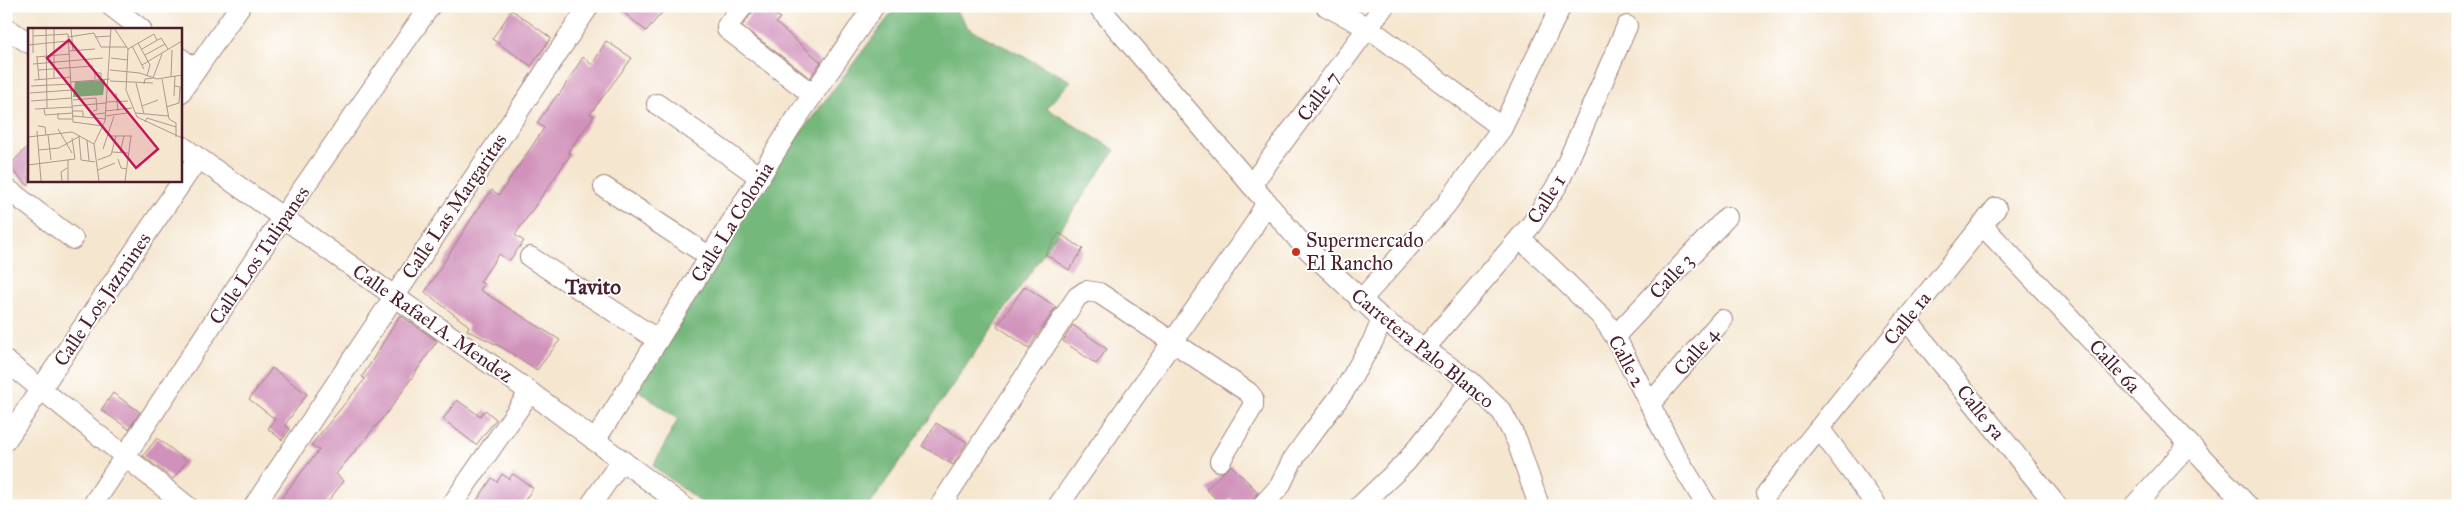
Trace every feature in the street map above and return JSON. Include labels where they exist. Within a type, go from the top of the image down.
[{"type":"street","points":[[111,6],[140,28]]},
{"type":"street","points":[[181,92],[240,6]]},
{"type":"street","name":"Calle Los Tulipanes","points":[[92,506],[283,217],[430,6]]},
{"type":"street","name":"Calle Las Margaritas","points":[[254,506],[589,6]]},
{"type":"street","points":[[743,6],[727,26],[727,29],[813,95]]},
{"type":"street","name":"Calle La Colonia","points":[[595,441],[760,177],[874,6]]},
{"type":"street","name":"Carretera Palo Blanco","points":[[1098,6],[1302,244],[1360,301],[1382,319],[1472,382],[1502,412],[1517,441],[1533,502]]},
{"type":"street","points":[[1326,6],[1369,28],[1502,128]]},
{"type":"street","name":"Calle 7","points":[[1251,184],[1384,6]]},
{"type":"street","points":[[1360,301],[1445,206],[1502,128],[1561,6]]},
{"type":"street","name":"Calle 1","points":[[1425,348],[1531,225],[1558,184],[1627,26]]},
{"type":"street","points":[[7,30],[28,42]]},
{"type":"street","points":[[181,59],[196,70]]},
{"type":"street","points":[[657,104],[760,177]]},
{"type":"street","name":"Calle Rafael A. Mendez","points":[[181,146],[530,392],[683,506]]},
{"type":"street","name":"Calle Los Jazmines","points":[[6,440],[198,158]]},
{"type":"street","points":[[604,187],[710,257]]},
{"type":"street","points":[[6,188],[73,240]]},
{"type":"street","points":[[1058,506],[1252,228],[1266,202]]},
{"type":"street","name":"Calle 1a","points":[[1766,493],[1996,208]]},
{"type":"street","name":"Calle 3","points":[[1616,336],[1727,217]]},
{"type":"street","name":"Calle 6a","points":[[1982,225],[2248,506]]},
{"type":"street","name":"Calle 2","points":[[1520,238],[1602,317],[1616,336],[1675,454],[1707,506]]},
{"type":"street","points":[[530,257],[658,340]]},
{"type":"street","points":[[940,506],[1077,297],[1086,291],[1099,293],[1248,392],[1253,398],[1253,406],[1220,461]]},
{"type":"street","points":[[1262,506],[1280,486],[1292,460],[1344,391],[1370,346],[1382,319]]},
{"type":"street","name":"Calle 5a","points":[[1906,319],[2057,506]]},
{"type":"street","name":"Calle 4","points":[[1650,404],[1722,320]]},
{"type":"street","points":[[6,361],[187,506]]},
{"type":"street","points":[[1360,506],[1406,462],[1472,382]]},
{"type":"street","points":[[451,506],[530,392]]},
{"type":"street","points":[[1819,428],[1877,506]]},
{"type":"street","points":[[2134,506],[2189,445]]},
{"type":"street","points":[[590,506],[622,460]]},
{"type":"green space","points":[[897,6],[954,6],[968,28],[1071,81],[1046,108],[1115,150],[869,506],[706,506],[653,466],[678,419],[638,390],[767,177]]},
{"type":"building","points":[[616,6],[668,6],[646,31]]},
{"type":"building","points":[[757,6],[766,6],[780,18],[776,23],[821,62],[810,78],[742,26]]},
{"type":"building","points":[[512,10],[551,38],[531,66],[492,39]]},
{"type":"building","points":[[606,41],[632,58],[590,114],[594,116],[568,152],[571,154],[515,235],[524,241],[509,261],[499,254],[480,282],[484,284],[480,290],[560,340],[537,370],[505,349],[467,330],[469,326],[425,292],[479,207],[492,190],[499,195],[528,152],[544,128],[537,123],[559,95],[583,57],[592,65]]},
{"type":"building","points":[[28,146],[29,186],[8,167]]},
{"type":"building","points":[[1059,233],[1083,249],[1069,270],[1045,254]]},
{"type":"building","points":[[1025,286],[1056,307],[1029,348],[997,326]]},
{"type":"building","points":[[400,315],[437,341],[391,408],[336,474],[344,481],[324,506],[275,506],[319,450],[311,445],[365,379],[362,377]]},
{"type":"building","points":[[1073,325],[1107,349],[1096,364],[1063,341]]},
{"type":"building","points":[[272,368],[307,394],[285,425],[290,429],[282,440],[268,429],[275,419],[249,399]]},
{"type":"building","points":[[113,393],[140,412],[129,429],[101,410]]},
{"type":"building","points":[[457,400],[480,416],[485,410],[496,419],[476,445],[443,419]]},
{"type":"building","points":[[936,423],[967,442],[953,465],[922,446]]},
{"type":"building","points":[[157,438],[187,461],[173,479],[143,456]]},
{"type":"building","points":[[1231,465],[1258,492],[1250,506],[1238,506],[1230,498],[1223,506],[1206,489]]},
{"type":"building","points":[[502,474],[509,479],[513,474],[533,488],[521,506],[473,506],[492,478],[497,482]]},
{"type":"place","name":"Supermercado El Rancho","points":[[1296,252]]},
{"type":"district","name":"Tavito","points":[[593,287]]}]
